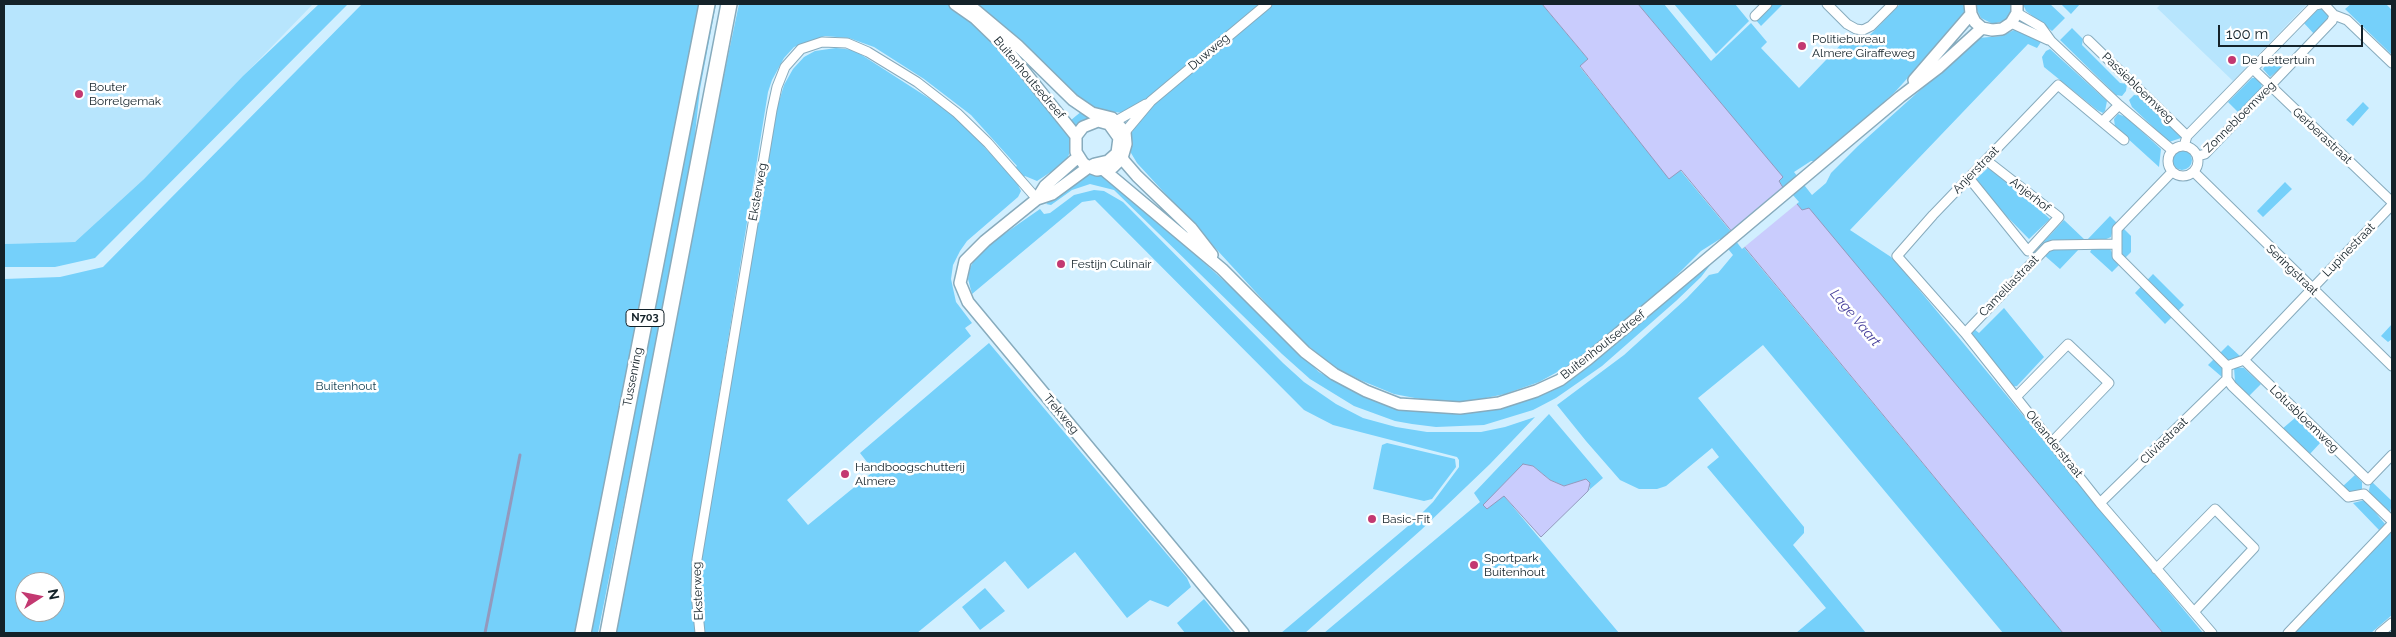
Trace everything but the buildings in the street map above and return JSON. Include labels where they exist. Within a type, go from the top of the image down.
[{"type":"highway","name":"Tussenring","points":[[583,633],[706,4]]},
{"type":"highway","name":"Tussenring","points":[[608,633],[729,4]]},
{"type":"main road","name":"Buitenhoutsedreef","points":[[960,4],[1017,45],[1073,100],[1095,118]]},
{"type":"main road","points":[[1971,9],[1975,22],[1982,28],[1992,30],[2002,29],[2011,23],[2017,8]]},
{"type":"main road","name":"Buitenhoutsedreef","points":[[1900,96],[1971,9]]},
{"type":"main road","name":"Buitenhoutsedreef","points":[[977,15],[1076,136]]},
{"type":"main road","name":"Buitenhoutsedreef","points":[[1104,170],[1222,269],[1305,352],[1334,374],[1366,392],[1399,404],[1460,408],[1499,403],[1536,392],[1560,380],[1588,359],[1816,169],[1900,96],[1938,68],[1982,28]]},
{"type":"main road","points":[[1108,116],[1125,132],[1122,152],[1116,165],[1104,170],[1089,167],[1078,157],[1075,147],[1076,136],[1083,127],[1095,118],[1108,116]]},
{"type":"main road","points":[[1113,122],[1122,152]]},
{"type":"main road","name":"Buitenhoutsedreef","points":[[1122,152],[1157,193],[1191,228],[1222,269]]},
{"type":"main road","points":[[1089,167],[1111,160],[1122,152]]},
{"type":"main road","name":"Trekweg","points":[[1078,157],[1045,186],[1037,199],[985,241],[965,261],[960,283],[968,302],[1243,633]]},
{"type":"main road","name":"Trekweg","points":[[1037,199],[1052,194],[1089,167]]},
{"type":"street","name":"Duwweg","points":[[1125,132],[1151,101],[1267,4]]},
{"type":"street","points":[[1755,16],[1767,4]]},
{"type":"street","points":[[1827,4],[1847,24],[1856,29],[1863,30],[1871,26],[1893,4]]},
{"type":"street","name":"Zonnebloemweg","points":[[2184,146],[2187,136],[2315,5],[2328,7],[2332,21],[2205,154],[2198,156]]},
{"type":"street","points":[[2328,7],[2347,20],[2392,63]]},
{"type":"street","name":"Passiebloemweg","points":[[2017,8],[2041,27],[2051,41],[2119,105],[2172,150]]},
{"type":"street","name":"Passiebloemweg","points":[[2011,23],[2051,41]]},
{"type":"street","name":"Passiebloemweg","points":[[2088,40],[2187,136]]},
{"type":"street","name":"Eksterweg","points":[[700,633],[696,593],[697,559],[772,110],[777,87],[785,68],[801,49],[822,42],[847,43],[868,52],[917,82],[957,113],[988,143],[1037,199]]},
{"type":"street","name":"Gerberastraat","points":[[2253,69],[2392,203]]},
{"type":"street","name":"Anjerstraat","points":[[1897,256],[2058,85],[2103,122]]},
{"type":"street","name":"Duwweg","points":[[1113,122],[1151,101]]},
{"type":"street","name":"Passiebloemweg","points":[[2103,122],[2119,105]]},
{"type":"street","points":[[2103,122],[2124,140]]},
{"type":"street","points":[[2184,146],[2192,148],[2198,156],[2198,164],[2194,172],[2181,176],[2172,172],[2168,163],[2172,150],[2184,146]]},
{"type":"street","name":"Anjerhof","points":[[1969,178],[2028,251],[2059,217],[1986,160]]},
{"type":"street","points":[[2172,172],[2117,229],[2117,256],[2227,366],[2227,378]]},
{"type":"street","name":"Seringstraat","points":[[2194,172],[2392,366]]},
{"type":"street","name":"Lupinestraat","points":[[2244,360],[2392,203]]},
{"type":"street","name":"Camelliastraat","points":[[1965,333],[2047,247],[2053,245],[2116,244]]},
{"type":"street","name":"Oleanderstraat","points":[[1897,256],[1965,333],[2100,503],[2212,633]]},
{"type":"street","points":[[2016,396],[2068,344],[2109,383],[2052,441]]},
{"type":"street","points":[[2227,366],[2244,360]]},
{"type":"street","name":"Lotusbloemweg","points":[[2244,360],[2368,480]]},
{"type":"street","name":"Lotusbloemweg","points":[[2227,378],[2232,386],[2348,496],[2364,494]]},
{"type":"street","name":"Cliviastraat","points":[[2100,503],[2227,378]]},
{"type":"street","points":[[2288,633],[2392,523],[2364,494],[2368,480],[2392,454]]},
{"type":"street","points":[[2156,569],[2215,509],[2254,548],[2194,612]]},
{"type":"street","points":[[2380,633],[2392,623]]},
{"type":"shaded area","points":[[4,4],[313,4],[144,179],[75,242],[4,244]]},
{"type":"shaded area","name":"De Lettertuin","points":[[2161,4],[2307,4],[2233,81],[2157,8]]},
{"type":"green space","points":[[319,4],[348,4],[95,258],[55,267],[4,267],[4,244],[75,242],[144,179],[243,76]]},
{"type":"green space","name":"Buitenhout","points":[[362,4],[699,4],[575,633],[4,633],[4,279],[60,277],[103,267]]},
{"type":"green space","points":[[708,4],[716,4],[700,89],[692,161],[598,633],[587,633]]},
{"type":"green space","points":[[739,4],[950,4],[981,27],[1065,125],[1088,106],[974,4],[1542,4],[1588,59],[1580,67],[1669,178],[1680,170],[2063,633],[2003,633],[1763,345],[1698,398],[1804,527],[1804,533],[1793,545],[1866,633],[1796,633],[1826,608],[1707,467],[1719,457],[1712,448],[1666,486],[1657,489],[1639,489],[1620,480],[1586,441],[1557,405],[1624,355],[1687,298],[1709,275],[1718,273],[1733,255],[1720,239],[1701,251],[1651,301],[1595,346],[1570,365],[1539,382],[1505,394],[1460,402],[1420,399],[1394,394],[1335,367],[1298,338],[1137,163],[1131,153],[1130,145],[1130,137],[1135,125],[1123,113],[1097,110],[1070,134],[1071,149],[1066,162],[1037,181],[1025,176],[1017,183],[1021,191],[1018,197],[967,241],[960,251],[953,265],[951,279],[956,302],[972,323],[965,328],[971,336],[787,500],[808,525],[874,471],[860,453],[989,343],[1187,578],[1191,587],[1168,607],[1150,600],[1127,618],[1075,552],[1028,589],[1005,561],[917,633],[703,633],[700,576],[702,553],[777,108],[784,85],[793,69],[804,57],[815,51],[836,48],[854,50],[944,108],[968,129],[1008,173],[1017,166],[971,115],[924,79],[874,47],[849,38],[825,36],[794,47],[784,58],[768,92],[695,545],[692,578],[696,633],[612,633],[706,147],[714,122]]},
{"type":"green space","points":[[1638,4],[1664,4],[1711,61],[1751,23],[1767,42],[1761,48],[1799,88],[1850,35],[1859,38],[1869,36],[1900,4],[1964,4],[1965,15],[1894,93],[1818,161],[1811,161],[1794,172],[1812,195],[1826,183],[1831,173],[1858,146],[1978,38],[2002,36],[2016,29],[2034,35],[2041,42],[2037,48],[2028,44],[1850,230],[1891,257],[1902,269],[2203,633],[2163,633],[1809,209],[1802,210],[1782,186],[1779,181],[1782,177]]},
{"type":"green space","points":[[1674,4],[1735,4],[1749,21],[1716,54]]},
{"type":"green space","points":[[1771,4],[1783,4],[1761,26],[1755,19]]},
{"type":"green space","points":[[1976,4],[2013,4],[2006,20],[1993,24],[1981,18]]},
{"type":"green space","points":[[2023,4],[2050,4],[2065,18],[2052,31],[2026,11]]},
{"type":"green space","points":[[2061,4],[2080,4],[2071,14]]},
{"type":"green space","points":[[2351,4],[2386,4],[2392,10],[2392,55],[2345,9]]},
{"type":"green space","points":[[2321,7],[2329,16],[2315,35],[2303,22]]},
{"type":"green space","points":[[2072,28],[2083,39],[2082,45],[2120,83],[2127,84],[2126,91],[2122,96],[2116,95],[2060,40]]},
{"type":"green space","points":[[2050,49],[2107,101],[2103,113],[2044,67],[2042,57]]},
{"type":"green space","points":[[2274,52],[2286,64],[2270,77],[2263,69]]},
{"type":"green space","points":[[2252,78],[2257,78],[2262,83],[2261,89],[2239,113],[2228,102]]},
{"type":"green space","points":[[2134,95],[2141,96],[2184,137],[2169,142],[2132,107],[2129,100]]},
{"type":"green space","points":[[2363,102],[2369,108],[2353,126],[2346,120]]},
{"type":"green space","points":[[2118,114],[2126,117],[2161,149],[2159,167],[2115,127],[2114,119]]},
{"type":"green space","points":[[2182,150],[2189,153],[2192,160],[2189,167],[2182,170],[2175,167],[2172,160],[2175,153]]},
{"type":"green space","points":[[1990,166],[2050,219],[2029,239],[1973,182]]},
{"type":"green space","points":[[1098,174],[1112,179],[1254,308],[1319,372],[1358,394],[1380,403],[1429,412],[1480,411],[1515,403],[1564,383],[1711,264],[1701,277],[1676,301],[1602,366],[1556,398],[1533,410],[1484,425],[1436,427],[1412,424],[1395,421],[1354,406],[1310,379],[1114,190],[1090,184],[1072,190],[1051,205],[1046,204],[1082,176]]},
{"type":"green space","points":[[2285,182],[2292,189],[2263,217],[2257,211]]},
{"type":"green space","points":[[1094,190],[1104,191],[1123,202],[1304,382],[1336,404],[1363,418],[1396,427],[1427,432],[1481,432],[1505,427],[1535,417],[1490,464],[1421,530],[1305,633],[1281,633],[1414,521],[1433,502],[1459,467],[1459,460],[1457,457],[1333,425],[1304,410],[1095,200],[1082,202],[972,294],[968,279],[970,268],[984,248],[1040,209],[1044,214],[1050,213],[1074,195]]},
{"type":"green space","points":[[2110,216],[2117,223],[2111,237],[2104,240],[2086,241]]},
{"type":"green space","points":[[2064,220],[2085,240],[2038,248]]},
{"type":"green space","points":[[2123,228],[2131,236],[2131,252],[2124,259],[2121,254],[2121,232]]},
{"type":"green space","points":[[2093,247],[2110,249],[2119,265],[2112,272],[2090,252]]},
{"type":"green space","points":[[2080,248],[2060,269],[2044,255],[2050,249]]},
{"type":"green space","points":[[2153,274],[2184,305],[2165,324],[2135,293]]},
{"type":"green space","points":[[2004,308],[2044,357],[2017,386],[2011,387],[1970,335],[1974,329],[1979,333]]},
{"type":"green space","points":[[2392,324],[2392,339],[2388,342],[2381,336]]},
{"type":"green space","points":[[2228,345],[2241,357],[2228,361],[2223,366],[2222,377],[2208,365]]},
{"type":"green space","points":[[2234,367],[2244,368],[2261,384],[2248,397],[2235,382]]},
{"type":"green space","name":"Sportpark Buitenhout","points":[[1549,414],[1603,478],[1588,491],[1590,488],[1586,480],[1564,486],[1550,480],[1533,466],[1504,496],[1619,633],[1324,633],[1480,502],[1474,493]]},
{"type":"green space","points":[[2295,418],[2321,442],[2309,455],[2282,429]]},
{"type":"green space","points":[[1387,443],[1455,459],[1456,467],[1432,499],[1424,501],[1373,489],[1382,445]]},
{"type":"green space","points":[[2355,475],[2362,482],[2362,491],[2349,493],[2342,487]]},
{"type":"green space","points":[[2371,481],[2392,501],[2390,514],[2370,495]]},
{"type":"green space","points":[[2365,500],[2385,524],[2379,530],[2353,503]]},
{"type":"green space","points":[[2390,532],[2392,535],[2392,615],[2371,633],[2294,633]]},
{"type":"green space","points":[[985,588],[1005,611],[980,630],[962,607]]},
{"type":"green space","points":[[1204,599],[1232,633],[1185,633],[1177,623]]},
{"type":"water","name":"Lage Vaart","points":[[1542,4],[1638,4],[1783,177],[1779,181],[1802,210],[1809,208],[2163,633],[2063,633],[1681,170],[1669,179],[1580,66],[1588,59]]},
{"type":"water","points":[[1523,464],[1533,466],[1550,480],[1564,486],[1586,479],[1590,483],[1588,491],[1541,537],[1504,496],[1487,509],[1483,505]]},
{"type":"pier","points":[[1785,186],[1799,202],[1742,249],[1729,232]]},
{"type":"waterway","points":[[485,633],[520,455]]},
{"type":"place","name":"Politiebureau Almere Giraffeweg","points":[[1802,46]]},
{"type":"place","name":"De Lettertuin","points":[[2232,60]]},
{"type":"place","name":"Bouter Borrelgemak","points":[[79,94]]},
{"type":"place","name":"Festijn Culinair","points":[[1061,264]]},
{"type":"place","name":"Handboogschutterij Almere","points":[[845,474]]},
{"type":"place","name":"Basic-Fit","points":[[1372,519]]},
{"type":"place","name":"Sportpark Buitenhout","points":[[1474,565]]}]
